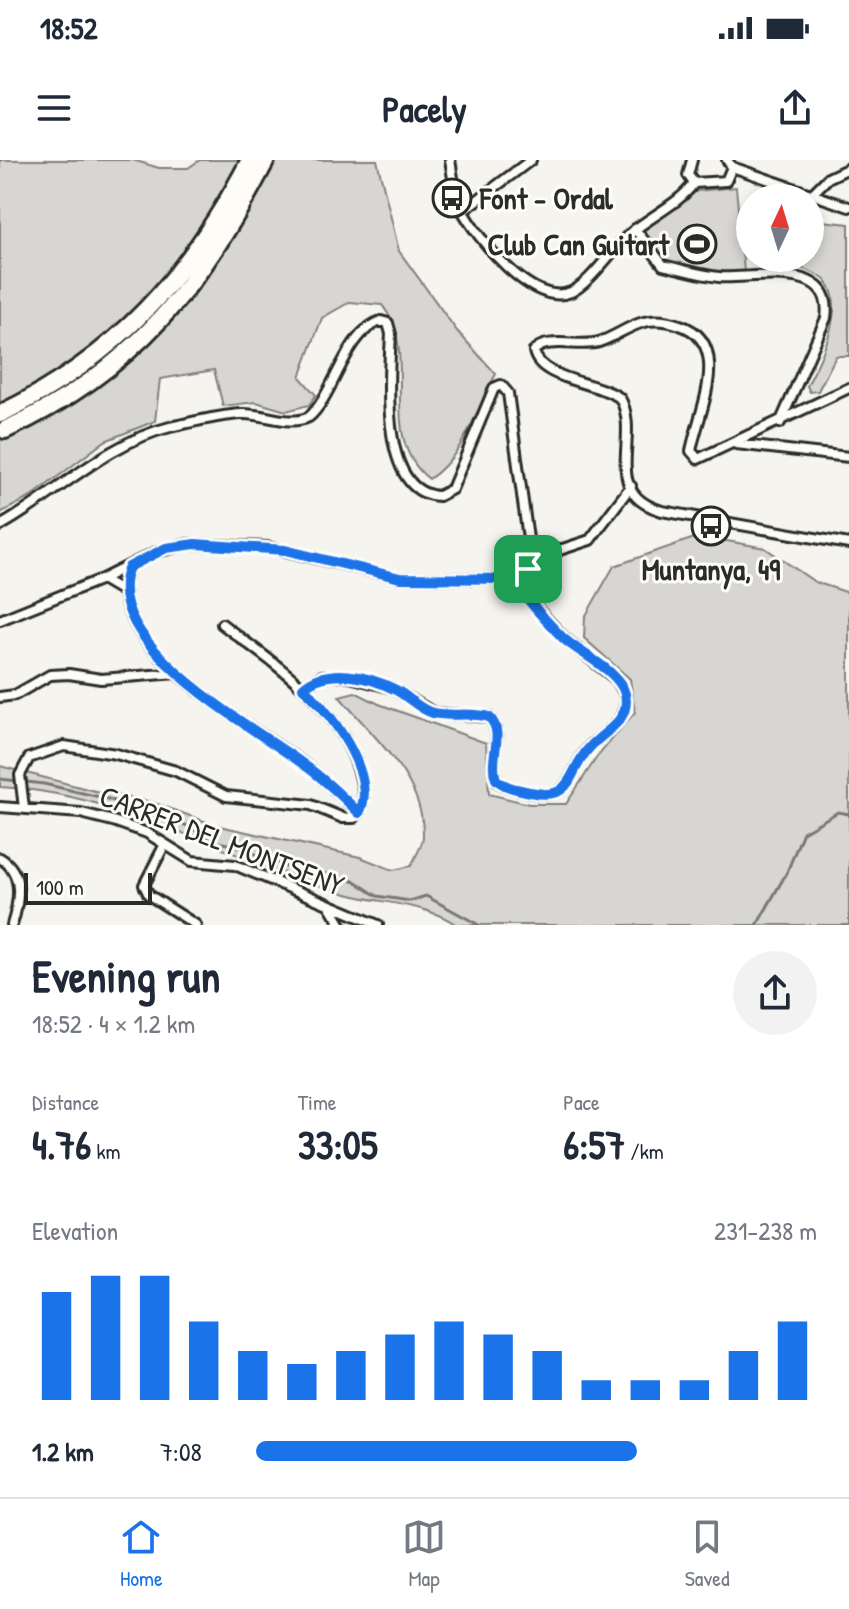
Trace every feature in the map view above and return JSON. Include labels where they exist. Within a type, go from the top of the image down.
[{"type":"highway","points":[[2,422],[118,339],[158,300],[213,226],[250,160]]},
{"type":"highway","points":[[2,422],[65,400],[121,359],[170,312],[204,269],[234,222],[266,160]]},
{"type":"street","points":[[450,160],[463,211],[518,277],[532,287],[552,293],[572,291],[635,229],[694,183],[726,181],[730,164],[782,184]]},
{"type":"street","points":[[463,211],[531,160]]},
{"type":"street","points":[[688,161],[688,175],[694,183]]},
{"type":"street","points":[[822,184],[849,168]]},
{"type":"street","points":[[824,199],[849,207]]},
{"type":"street","points":[[635,229],[663,265],[720,277],[793,275],[820,292],[827,307],[826,318],[780,423]]},
{"type":"street","points":[[0,526],[58,491],[104,456],[161,430],[236,414],[289,421],[309,417],[338,368],[371,325],[381,321],[390,329],[389,410],[398,458],[409,479],[423,492],[439,496],[452,489],[494,388],[501,385],[508,393],[529,564],[526,597]]},
{"type":"street","points":[[849,388],[702,459],[692,453],[709,379],[709,360],[704,341],[690,328],[652,321],[599,342],[537,346],[534,355],[549,370],[613,393],[622,401],[625,411],[625,466],[640,501],[662,511],[849,544]]},
{"type":"street","points":[[837,395],[849,396]]},
{"type":"street","points":[[735,444],[849,457]]},
{"type":"street","points":[[0,620],[102,579],[166,548],[225,544],[285,550],[400,578],[510,579],[529,564],[590,540],[631,486]]},
{"type":"street","points":[[129,567],[124,592],[134,623],[177,673],[302,763],[359,813]]},
{"type":"street","points":[[102,579],[124,592]]},
{"type":"street","points":[[303,688],[322,676],[346,676],[392,688],[434,713],[489,717],[497,731],[493,768],[498,782],[537,794],[557,793],[571,780],[588,748],[619,722],[626,696],[617,680],[564,638],[510,579]]},
{"type":"street","points":[[24,808],[20,775],[29,758],[64,746],[152,763],[226,796],[311,805],[343,818],[354,818],[359,813],[364,790],[353,752],[316,698],[222,624]]},
{"type":"street","points":[[0,697],[15,695],[50,675],[69,674],[101,679],[177,673]]},
{"type":"street","name":"CARRER DEL MONTSENY","points":[[0,807],[89,815],[147,833],[192,861],[235,865],[378,925]]},
{"type":"street","points":[[165,844],[144,885],[149,895],[196,925]]},
{"type":"street","points":[[0,858],[7,862],[18,884],[18,906],[12,925]]},
{"type":"street","points":[[329,905],[341,925]]},
{"type":"shaded area","points":[[0,160],[133,160],[159,168],[188,168],[200,160],[377,160],[399,251],[457,331],[496,374],[460,445],[429,479],[413,461],[404,440],[398,346],[393,324],[382,305],[350,302],[322,318],[300,377],[316,395],[309,405],[286,411],[256,402],[223,406],[214,370],[160,379],[155,421],[105,441],[31,497],[0,513]]},
{"type":"shaded area","name":"Club Can Guitart","points":[[736,187],[736,271],[721,272],[663,260],[643,229],[697,191]]},
{"type":"shaded area","points":[[824,221],[849,224],[849,356],[836,356],[818,391],[810,392],[807,386],[824,349],[833,318],[832,291],[825,280],[810,272],[824,272]]},
{"type":"shaded area","points":[[700,536],[765,548],[815,582],[849,593],[849,925],[457,925],[432,912],[347,894],[304,880],[176,830],[90,802],[45,792],[0,787],[0,766],[95,791],[152,802],[215,825],[360,857],[393,870],[411,866],[423,837],[416,796],[381,743],[339,696],[355,692],[379,704],[486,743],[489,794],[529,804],[566,804],[597,757],[635,712],[630,679],[584,638],[585,617],[614,566]]},
{"type":"waterway","points":[[0,779],[44,784],[108,799],[188,826],[212,841],[233,845],[303,874],[332,874],[356,882],[377,896],[410,901],[426,896],[479,925]]},
{"type":"waterway","points":[[757,925],[787,872],[803,832],[838,812],[849,814]]},
{"type":"place","name":"Font - Ordal","points":[[452,198]]},
{"type":"place","name":"Club Can Guitart","points":[[697,244]]},
{"type":"place","name":"Muntanya, 49","points":[[711,526]]},
{"type":"route","points":[[195,544],[252,545],[285,550],[400,578],[514,579],[528,569],[526,597],[564,638],[621,685],[626,702],[619,722],[588,748],[568,785],[557,793],[537,794],[506,787],[496,779],[493,768],[497,731],[489,717],[427,711],[392,688],[370,681],[336,675],[315,678],[303,688],[316,698],[353,752],[364,790],[359,813],[302,763],[177,673],[134,623],[124,592],[129,567],[166,548],[195,544]]}]
